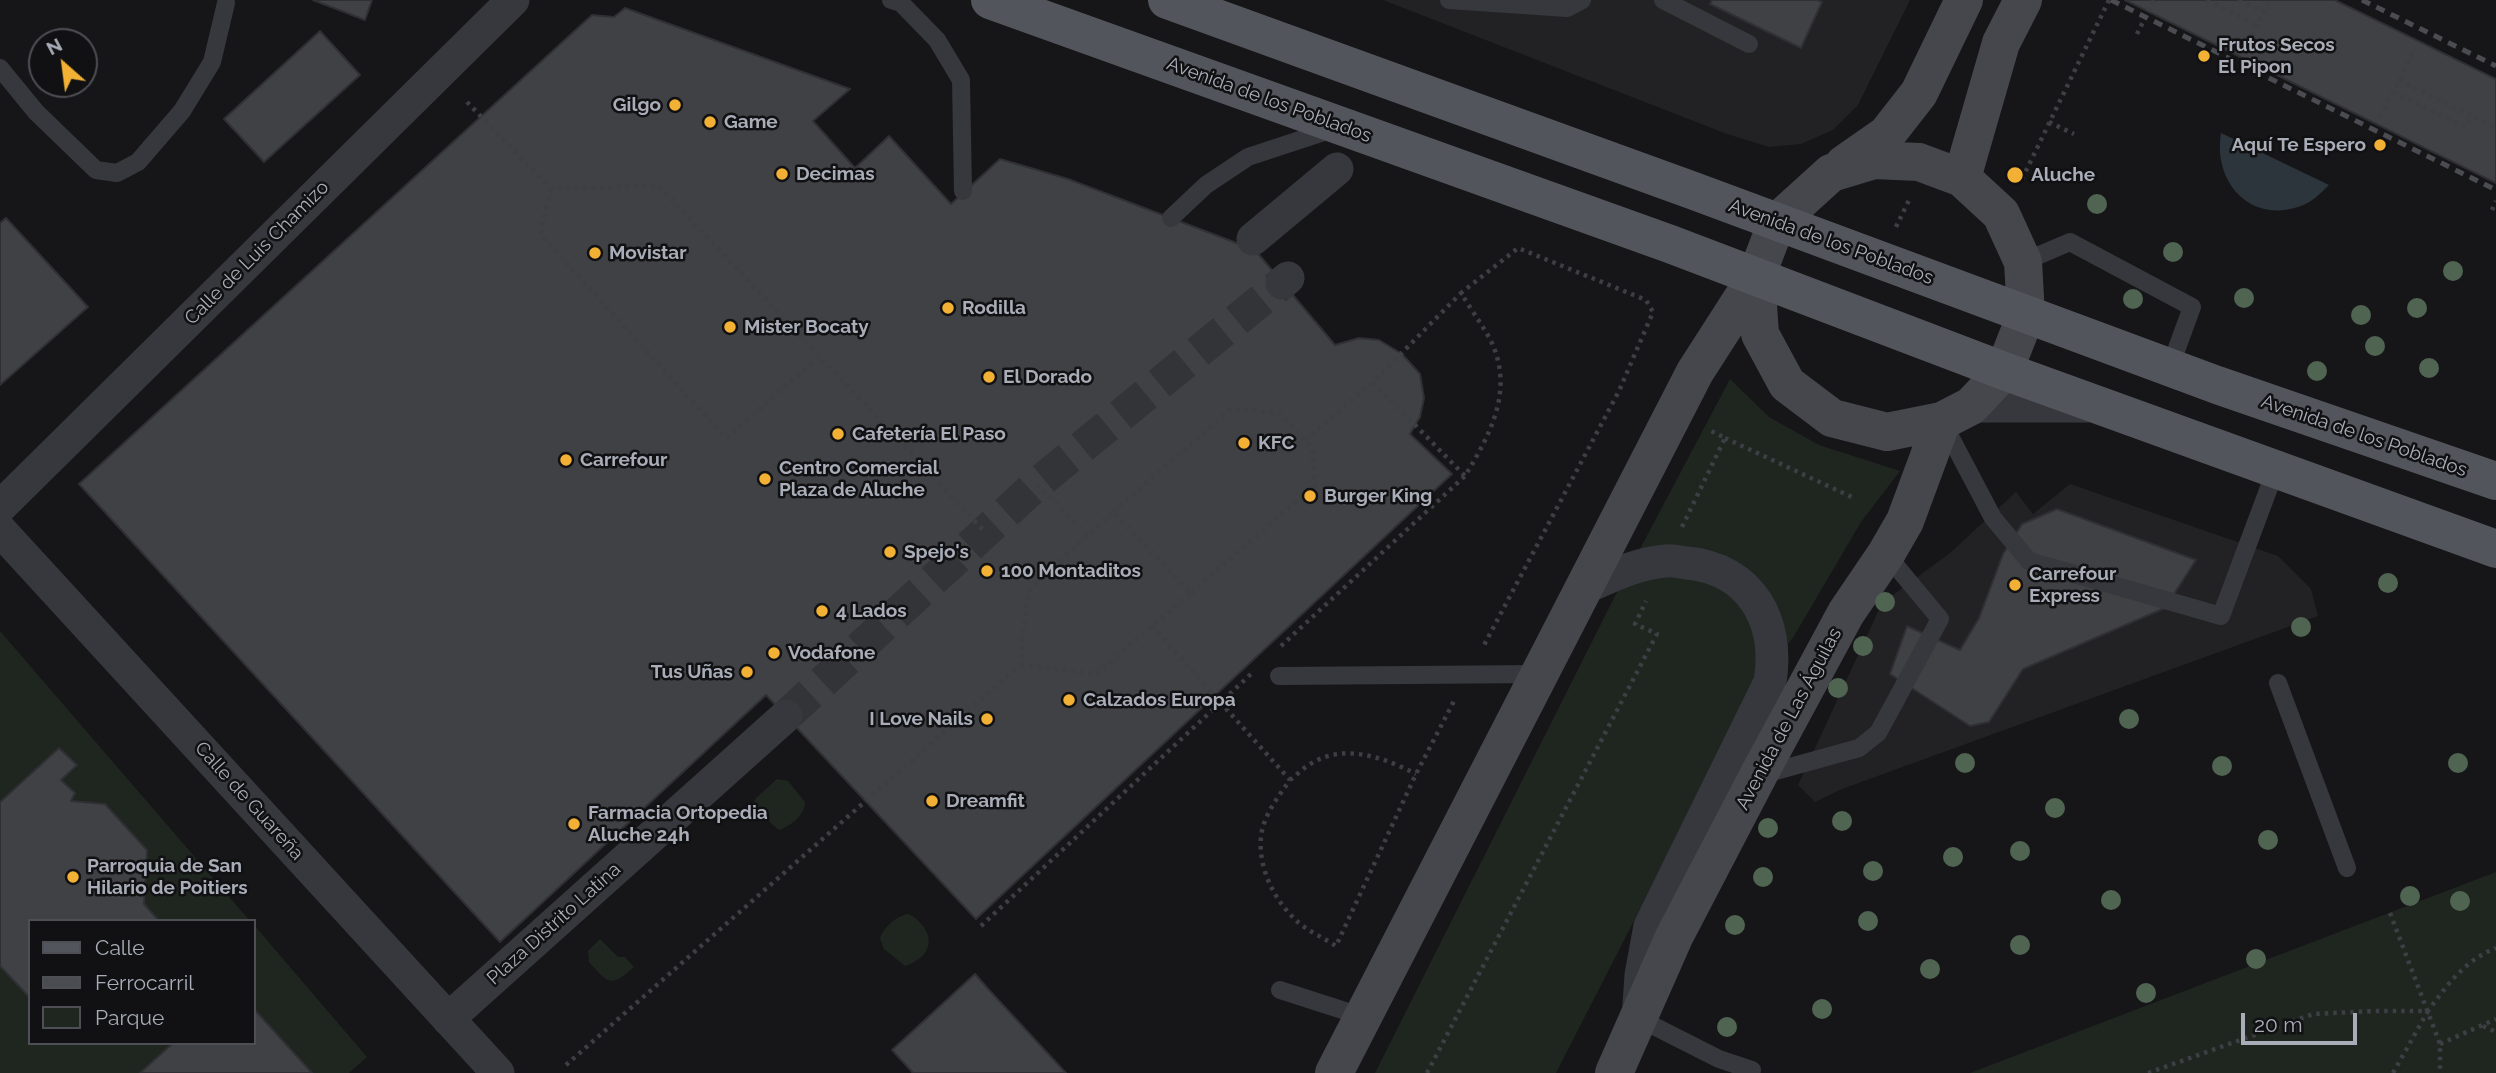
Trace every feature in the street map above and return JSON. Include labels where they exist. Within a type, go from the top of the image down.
[{"type":"main road","name":"Avenida de los Poblados","points":[[990,0],[1670,244],[2004,371],[2496,549]]},
{"type":"main road","name":"Avenida de los Poblados","points":[[1167,0],[2337,428],[2496,481]]},
{"type":"street","name":"Calle de Luis Chamizo","points":[[0,507],[513,0]]},
{"type":"street","points":[[1831,173],[1887,134],[1919,93],[1964,0]]},
{"type":"street","points":[[1962,178],[2001,43],[2023,0]]},
{"type":"street","name":"Avenida de Las Águilas","points":[[1334,1073],[1695,372],[1756,277],[1777,222],[1831,173],[1874,160],[1919,162],[1962,178],[2001,214],[2023,262],[2026,315],[2004,371],[1956,414],[1905,522],[1846,613],[1674,937],[1614,1073]]},
{"type":"street","points":[[1253,239],[1336,169]]},
{"type":"street","name":"Avenida de Las Águilas","points":[[1756,277],[1760,334],[1787,384],[1832,418],[1887,432],[1956,414]]},
{"type":"street","name":"Avenida de los Poblados","points":[[1956,414],[2099,406]]},
{"type":"street","name":"Calle de Guareña","points":[[0,530],[498,1073]]},
{"type":"street","name":"Avenida de Las Águilas","points":[[1584,588],[1624,571],[1666,561],[1707,565],[1748,589],[1761,608],[1772,641],[1773,666],[1770,682],[1650,926],[1641,975],[1639,1018]]},
{"type":"street","name":"Plaza Distrito Latina","points":[[448,1019],[786,716]]},
{"type":"lane","points":[[891,0],[901,3],[937,40],[961,79],[963,191]]},
{"type":"lane","points":[[1449,0],[1567,8],[1582,0]]},
{"type":"lane","points":[[1663,0],[1749,44]]},
{"type":"lane","points":[[0,68],[36,112],[96,170],[117,173],[138,162],[182,111],[212,62],[226,3]]},
{"type":"lane","points":[[1171,218],[1206,185],[1248,157],[1309,135],[1342,127]]},
{"type":"lane","points":[[2023,262],[2070,242],[2192,307],[2170,367]]},
{"type":"lane","points":[[1956,414],[1993,517],[2029,561],[2221,616],[2276,469]]},
{"type":"lane","points":[[1758,776],[1859,748],[1878,733],[1940,619],[1886,554]]},
{"type":"lane","points":[[1279,676],[1539,674]]},
{"type":"lane","points":[[2278,683],[2347,868]]},
{"type":"lane","points":[[1280,990],[1364,1017]]},
{"type":"lane","points":[[1639,1018],[1719,1059],[1752,1070]]},
{"type":"path","points":[[2017,190],[2109,0]]},
{"type":"path","points":[[2137,34],[2154,0]]},
{"type":"path","points":[[2207,0],[2258,26]]},
{"type":"path","points":[[2239,0],[2264,12]]},
{"type":"path","points":[[2245,51],[2270,0]]},
{"type":"path","points":[[2380,117],[2415,48]]},
{"type":"path","points":[[2399,80],[2496,128]]},
{"type":"path","points":[[2393,92],[2465,127],[2471,116]]},
{"type":"path","points":[[467,102],[551,188],[659,186],[985,532]]},
{"type":"path","points":[[2049,122],[2074,134]]},
{"type":"path","points":[[551,188],[540,234],[726,438],[820,356]]},
{"type":"path","points":[[2491,210],[2496,201]]},
{"type":"path","points":[[1305,440],[1373,382],[1461,293],[1518,248],[1646,300],[1653,312],[1619,391],[1416,774],[1336,946],[1299,923],[1275,896],[1264,866],[1261,836],[1273,804],[1290,780],[1312,762],[1342,753],[1378,758],[1416,774]]},
{"type":"path","points":[[1271,655],[1465,476],[1487,440],[1498,409],[1501,377],[1491,341],[1461,293]]},
{"type":"path","points":[[1373,382],[1465,476]]},
{"type":"path","points":[[566,1065],[1020,665],[1028,591],[1112,512],[1231,410],[1279,413],[1312,448],[1315,485],[1096,674],[1020,665]]},
{"type":"path","points":[[1699,425],[1856,499]]},
{"type":"path","points":[[1427,1073],[1657,634],[1635,624],[1725,438]]},
{"type":"path","points":[[1037,484],[1087,535]]},
{"type":"path","points":[[1112,512],[1191,593]]},
{"type":"path","points":[[1152,626],[1290,780]]},
{"type":"path","points":[[981,926],[1261,665]]},
{"type":"path","points":[[2390,913],[2440,1044],[2440,1073]]},
{"type":"path","points":[[2386,1073],[2394,1071],[2428,1011],[2452,976],[2496,948]]},
{"type":"path","points":[[2148,1073],[2313,1014],[2374,1010],[2428,1011]]},
{"type":"path","points":[[2440,1044],[2496,1019]]},
{"type":"path","points":[[2482,1026],[2496,1032]]},
{"type":"shaded area","points":[[1383,0],[1910,0],[1858,105],[1833,130],[1801,144],[1769,147],[1727,134]]},
{"type":"shaded area","points":[[2221,133],[2329,185],[2311,201],[2298,207],[2264,209],[2250,203],[2238,194],[2223,167]]},
{"type":"shaded area","points":[[2070,484],[2278,556],[2311,589],[2318,616],[1842,789],[1815,802],[1798,785],[1882,603],[1950,553],[2016,492],[2033,514]]},
{"type":"green space","points":[[1730,379],[1769,417],[1819,445],[1900,471],[1861,522],[1794,636],[1750,694],[1556,1073],[1375,1073],[1614,598]]},
{"type":"green space","points":[[0,631],[248,919],[28,919],[28,1045],[256,1045],[256,927],[367,1057],[349,1073],[0,1073]]},
{"type":"green space","points":[[777,779],[788,781],[805,802],[803,811],[796,819],[779,830],[759,813],[754,803]]},
{"type":"green space","points":[[2496,872],[2496,1073],[1970,1073]]},
{"type":"green space","points":[[909,914],[924,927],[929,942],[922,956],[905,966],[884,949],[880,938],[892,922]]},
{"type":"green space","points":[[600,939],[618,957],[625,957],[634,967],[620,978],[610,981],[601,975],[589,962],[588,951]]},
{"type":"building","points":[[313,0],[372,0],[365,20]]},
{"type":"building","points":[[1712,0],[1822,2],[1801,48],[1710,4]]},
{"type":"building","points":[[2125,0],[2335,0],[2496,79],[2496,183]]},
{"type":"building","name":"Centro Comercial Plaza de Aluche","points":[[625,8],[850,89],[813,121],[855,168],[889,136],[951,204],[1000,159],[1068,179],[1255,250],[1335,345],[1359,338],[1379,340],[1402,354],[1420,374],[1424,398],[1420,417],[1410,434],[1452,474],[976,919],[766,695],[500,942],[79,484],[592,15],[614,17]]},
{"type":"building","points":[[320,31],[360,75],[264,162],[224,119]]},
{"type":"building","points":[[6,218],[88,307],[0,385],[0,223]]},
{"type":"building","points":[[2057,509],[2196,560],[2165,608],[2023,669],[1989,722],[1970,726],[1890,674],[1907,626],[1960,650],[1979,618],[2003,554],[2022,524]]},
{"type":"building","name":"Parroquia de San Hilario de Poitiers","points":[[59,748],[77,765],[61,780],[75,793],[71,801],[105,804],[147,850],[144,904],[157,919],[28,919],[28,996],[0,966],[0,802]]},
{"type":"building","points":[[975,974],[1066,1073],[913,1073],[892,1050]]},
{"type":"building","points":[[256,1011],[312,1073],[140,1073],[171,1045],[256,1045]]},
{"type":"tunnel","points":[[786,716],[1037,484],[1282,283]]},
{"type":"railway","points":[[2111,0],[2496,190]]},
{"type":"railway","points":[[2362,0],[2496,66]]},
{"type":"place","name":"Frutos Secos El Pipon","points":[[2204,56]]},
{"type":"place","name":"Gilgo","points":[[675,105]]},
{"type":"place","name":"Game","points":[[710,122]]},
{"type":"place","name":"Aquí Te Espero","points":[[2380,145]]},
{"type":"place","name":"Decimas","points":[[782,174]]},
{"type":"place","name":"Aluche","points":[[2015,175]]},
{"type":"place","name":"Movistar","points":[[595,253]]},
{"type":"place","name":"Rodilla","points":[[948,308]]},
{"type":"place","name":"Mister Bocaty","points":[[730,327]]},
{"type":"place","name":"El Dorado","points":[[989,377]]},
{"type":"place","name":"Cafetería El Paso","points":[[838,434]]},
{"type":"place","name":"KFC","points":[[1244,443]]},
{"type":"place","name":"Carrefour","points":[[566,460]]},
{"type":"place","name":"Centro Comercial Plaza de Aluche","points":[[765,479]]},
{"type":"place","name":"Burger King","points":[[1310,496]]},
{"type":"place","name":"Spejo's","points":[[890,552]]},
{"type":"place","name":"100 Montaditos","points":[[987,571]]},
{"type":"place","name":"Carrefour Express","points":[[2015,585]]},
{"type":"place","name":"4 Lados","points":[[822,611]]},
{"type":"place","name":"Vodafone","points":[[774,653]]},
{"type":"place","name":"Tus Uñas","points":[[747,672]]},
{"type":"place","name":"Calzados Europa","points":[[1069,700]]},
{"type":"place","name":"I Love Nails","points":[[987,719]]},
{"type":"place","name":"Dreamfit","points":[[932,801]]},
{"type":"place","name":"Farmacia Ortopedia Aluche 24h","points":[[574,824]]},
{"type":"place","name":"Parroquia de San Hilario de Poitiers","points":[[73,877]]}]
